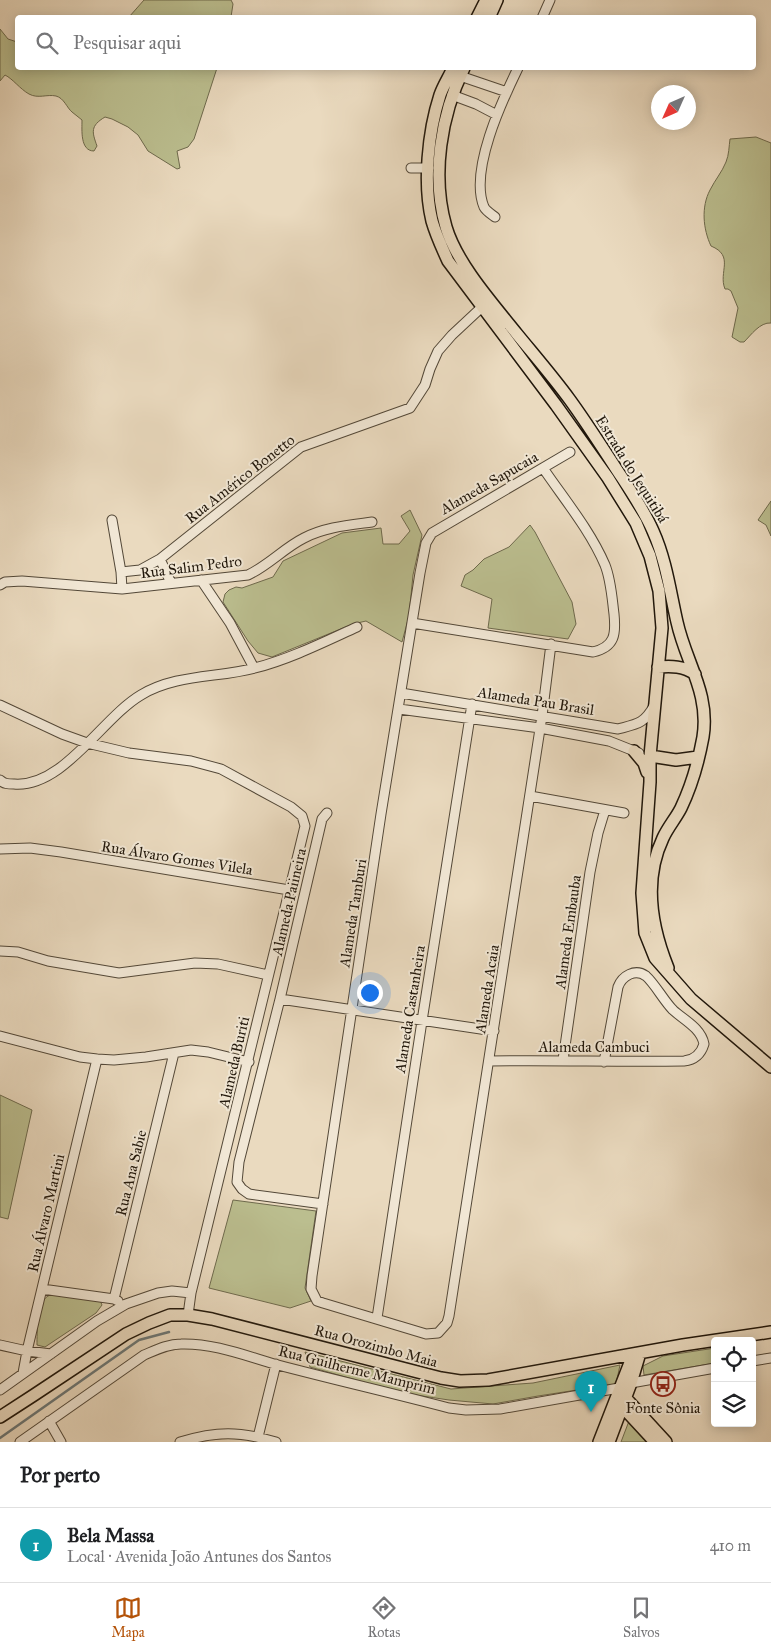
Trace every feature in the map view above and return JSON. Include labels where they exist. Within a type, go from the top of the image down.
[{"type":"main road","points":[[478,15],[486,0]]},
{"type":"main road","points":[[490,15],[498,0]]},
{"type":"main road","name":"Estrada do Jequitibá","points":[[459,70],[444,123],[440,155],[442,210],[452,242],[465,266],[570,400],[652,528],[664,559],[677,622],[686,652],[702,693],[704,714],[703,737],[698,757],[681,809],[659,846],[653,874],[651,904],[656,934],[671,975]]},
{"type":"main road","name":"Estrada do Jequitibá","points":[[459,70],[440,93],[432,122],[430,140],[430,212],[440,244],[448,261],[608,478],[636,523],[650,556],[659,590],[662,628],[650,756],[650,782],[642,893],[645,933],[655,958],[691,999],[771,1067]]},
{"type":"main road","points":[[658,668],[678,667],[696,674]]},
{"type":"main road","points":[[634,751],[644,763],[650,782]]},
{"type":"main road","points":[[650,756],[676,760],[698,757]]},
{"type":"main road","name":"Rua Orozimbo Maia","points":[[0,1416],[126,1334],[170,1315],[188,1315],[221,1321],[441,1378],[460,1381],[507,1378],[718,1339],[771,1332]]},
{"type":"main road","points":[[609,1442],[620,1396],[631,1383],[637,1354]]},
{"type":"main road","points":[[599,1442],[637,1354]]},
{"type":"main road","points":[[620,1396],[655,1442]]},
{"type":"main road","points":[[620,1396],[666,1442]]},
{"type":"street","points":[[543,15],[550,0]]},
{"type":"street","points":[[459,70],[506,92]]},
{"type":"street","points":[[495,217],[485,209],[480,191],[482,164],[497,115],[517,70]]},
{"type":"street","points":[[452,95],[476,104],[497,115]]},
{"type":"street","points":[[411,168],[429,168]]},
{"type":"street","name":"Rua Américo Bonetto","points":[[121,572],[140,570],[160,559],[300,447],[410,408],[425,385],[438,351],[482,306]]},
{"type":"street","name":"Alameda Sapucaia","points":[[426,543],[432,533],[446,524],[570,452]]},
{"type":"street","points":[[412,623],[593,652],[609,645],[615,627],[611,589],[605,566],[589,535],[543,468]]},
{"type":"street","points":[[112,520],[122,589]]},
{"type":"street","name":"Rua Salim Pedro","points":[[0,584],[22,581],[122,589],[248,575],[260,569],[304,538],[323,530],[372,522]]},
{"type":"street","name":"Alameda Tamburi","points":[[377,1318],[317,1301],[311,1288],[381,814],[426,543]]},
{"type":"street","points":[[160,559],[171,583]]},
{"type":"street","points":[[201,580],[230,623],[254,668]]},
{"type":"street","points":[[0,780],[4,783],[20,785],[40,780],[58,770],[117,713],[141,695],[168,682],[254,668],[282,659],[357,627]]},
{"type":"street","name":"Alameda Acaia","points":[[377,1318],[426,1334],[438,1333],[447,1323],[449,1316],[530,796],[551,644]]},
{"type":"street","name":"Alameda Pau Brasil","points":[[401,693],[618,729],[640,723],[648,717],[655,703]]},
{"type":"street","name":"Alameda Castanheira","points":[[377,1318],[472,704]]},
{"type":"street","points":[[0,705],[62,734],[87,743]]},
{"type":"street","name":"Alameda Pau Brasil","points":[[399,709],[540,728],[615,743],[650,756]]},
{"type":"street","points":[[615,743],[618,729]]},
{"type":"street","name":"Alameda Buriti","points":[[87,743],[129,754],[191,761],[221,769],[291,807],[302,816],[305,826],[188,1315]]},
{"type":"street","points":[[530,796],[624,813]]},
{"type":"street","name":"Alameda Embauba","points":[[563,1060],[590,872],[605,810]]},
{"type":"street","name":"Alameda Paiineira","points":[[323,1204],[249,1194],[237,1182],[239,1162],[280,999],[322,819],[327,813]]},
{"type":"street","name":"Rua Álvaro Gomes Vilela","points":[[0,849],[30,848],[61,852],[289,890]]},
{"type":"street","points":[[0,952],[18,952],[48,961],[119,973],[196,963],[218,964],[268,975]]},
{"type":"street","name":"Alameda Cambuci","points":[[489,1061],[563,1060],[604,1062],[689,1061],[698,1055],[704,1044],[699,1032],[672,1009],[646,977],[635,973],[628,974],[622,979],[618,987],[604,1062]]},
{"type":"street","points":[[280,999],[494,1031]]},
{"type":"street","points":[[0,1036],[98,1059],[114,1060],[146,1057],[191,1050],[249,1062]]},
{"type":"street","name":"Rua Ana Sabie","points":[[114,1299],[174,1053]]},
{"type":"street","name":"Rua Álvaro Martini","points":[[23,1373],[98,1059]]},
{"type":"street","points":[[42,1289],[114,1299],[126,1304]]},
{"type":"street","points":[[0,1390],[97,1321],[126,1304],[158,1293],[172,1291],[192,1293]]},
{"type":"street","name":"Rua Guilherme Mamprim","points":[[20,1442],[144,1355],[165,1346],[180,1344],[242,1353],[276,1364],[449,1408],[466,1410],[500,1409],[620,1396]]},
{"type":"street","points":[[0,1345],[51,1354]]},
{"type":"street","points":[[756,1360],[771,1358]]},
{"type":"street","points":[[258,1437],[276,1364]]},
{"type":"street","points":[[631,1383],[711,1369]]},
{"type":"street","points":[[49,1421],[61,1442]]},
{"type":"street","points":[[180,1442],[218,1433],[241,1433],[276,1442]]},
{"type":"green space","points":[[144,0],[231,0],[233,4],[231,15],[131,15]]},
{"type":"green space","points":[[0,29],[8,39],[15,41],[15,70],[216,70],[194,139],[188,147],[177,151],[180,168],[177,169],[148,151],[138,135],[128,127],[105,117],[97,123],[93,133],[97,146],[94,151],[89,150],[84,144],[82,120],[61,99],[56,96],[32,95],[5,75],[0,81]]},
{"type":"green space","points":[[756,137],[771,143],[771,323],[759,327],[744,342],[740,342],[732,337],[738,308],[731,291],[725,289],[723,283],[724,260],[718,250],[711,246],[708,239],[704,211],[710,190],[727,159],[730,139]]},
{"type":"green space","points":[[771,501],[771,536],[766,525],[758,520]]},
{"type":"green space","points":[[410,510],[422,535],[413,575],[409,616],[402,642],[366,621],[353,624],[272,657],[258,653],[223,602],[225,594],[229,590],[236,587],[242,588],[273,577],[283,561],[342,533],[381,528],[383,544],[399,544],[410,531],[401,516]]},
{"type":"green space","points":[[530,525],[572,602],[576,624],[568,639],[488,628],[492,599],[461,586],[465,575],[484,559],[509,547]]},
{"type":"green space","points":[[0,1095],[32,1110],[8,1219],[0,1217]]},
{"type":"green space","points":[[233,1200],[316,1211],[305,1288],[311,1301],[290,1308],[209,1288]]},
{"type":"green space","points":[[52,1294],[100,1300],[102,1305],[96,1313],[45,1347],[37,1345],[38,1318],[44,1299]]},
{"type":"green space","points":[[711,1349],[711,1364],[644,1375],[643,1366],[663,1356]]},
{"type":"green space","points":[[305,1352],[451,1389],[533,1383],[620,1365],[616,1384],[493,1404],[402,1393],[310,1367]]},
{"type":"green space","points":[[629,1421],[649,1442],[621,1442]]},
{"type":"waterway","points":[[0,1438],[139,1340],[169,1332]]},
{"type":"place","name":"Fonte Sônia","points":[[663,1384]]},
{"type":"place","name":"Bela Massa","points":[[591,1412]]}]
